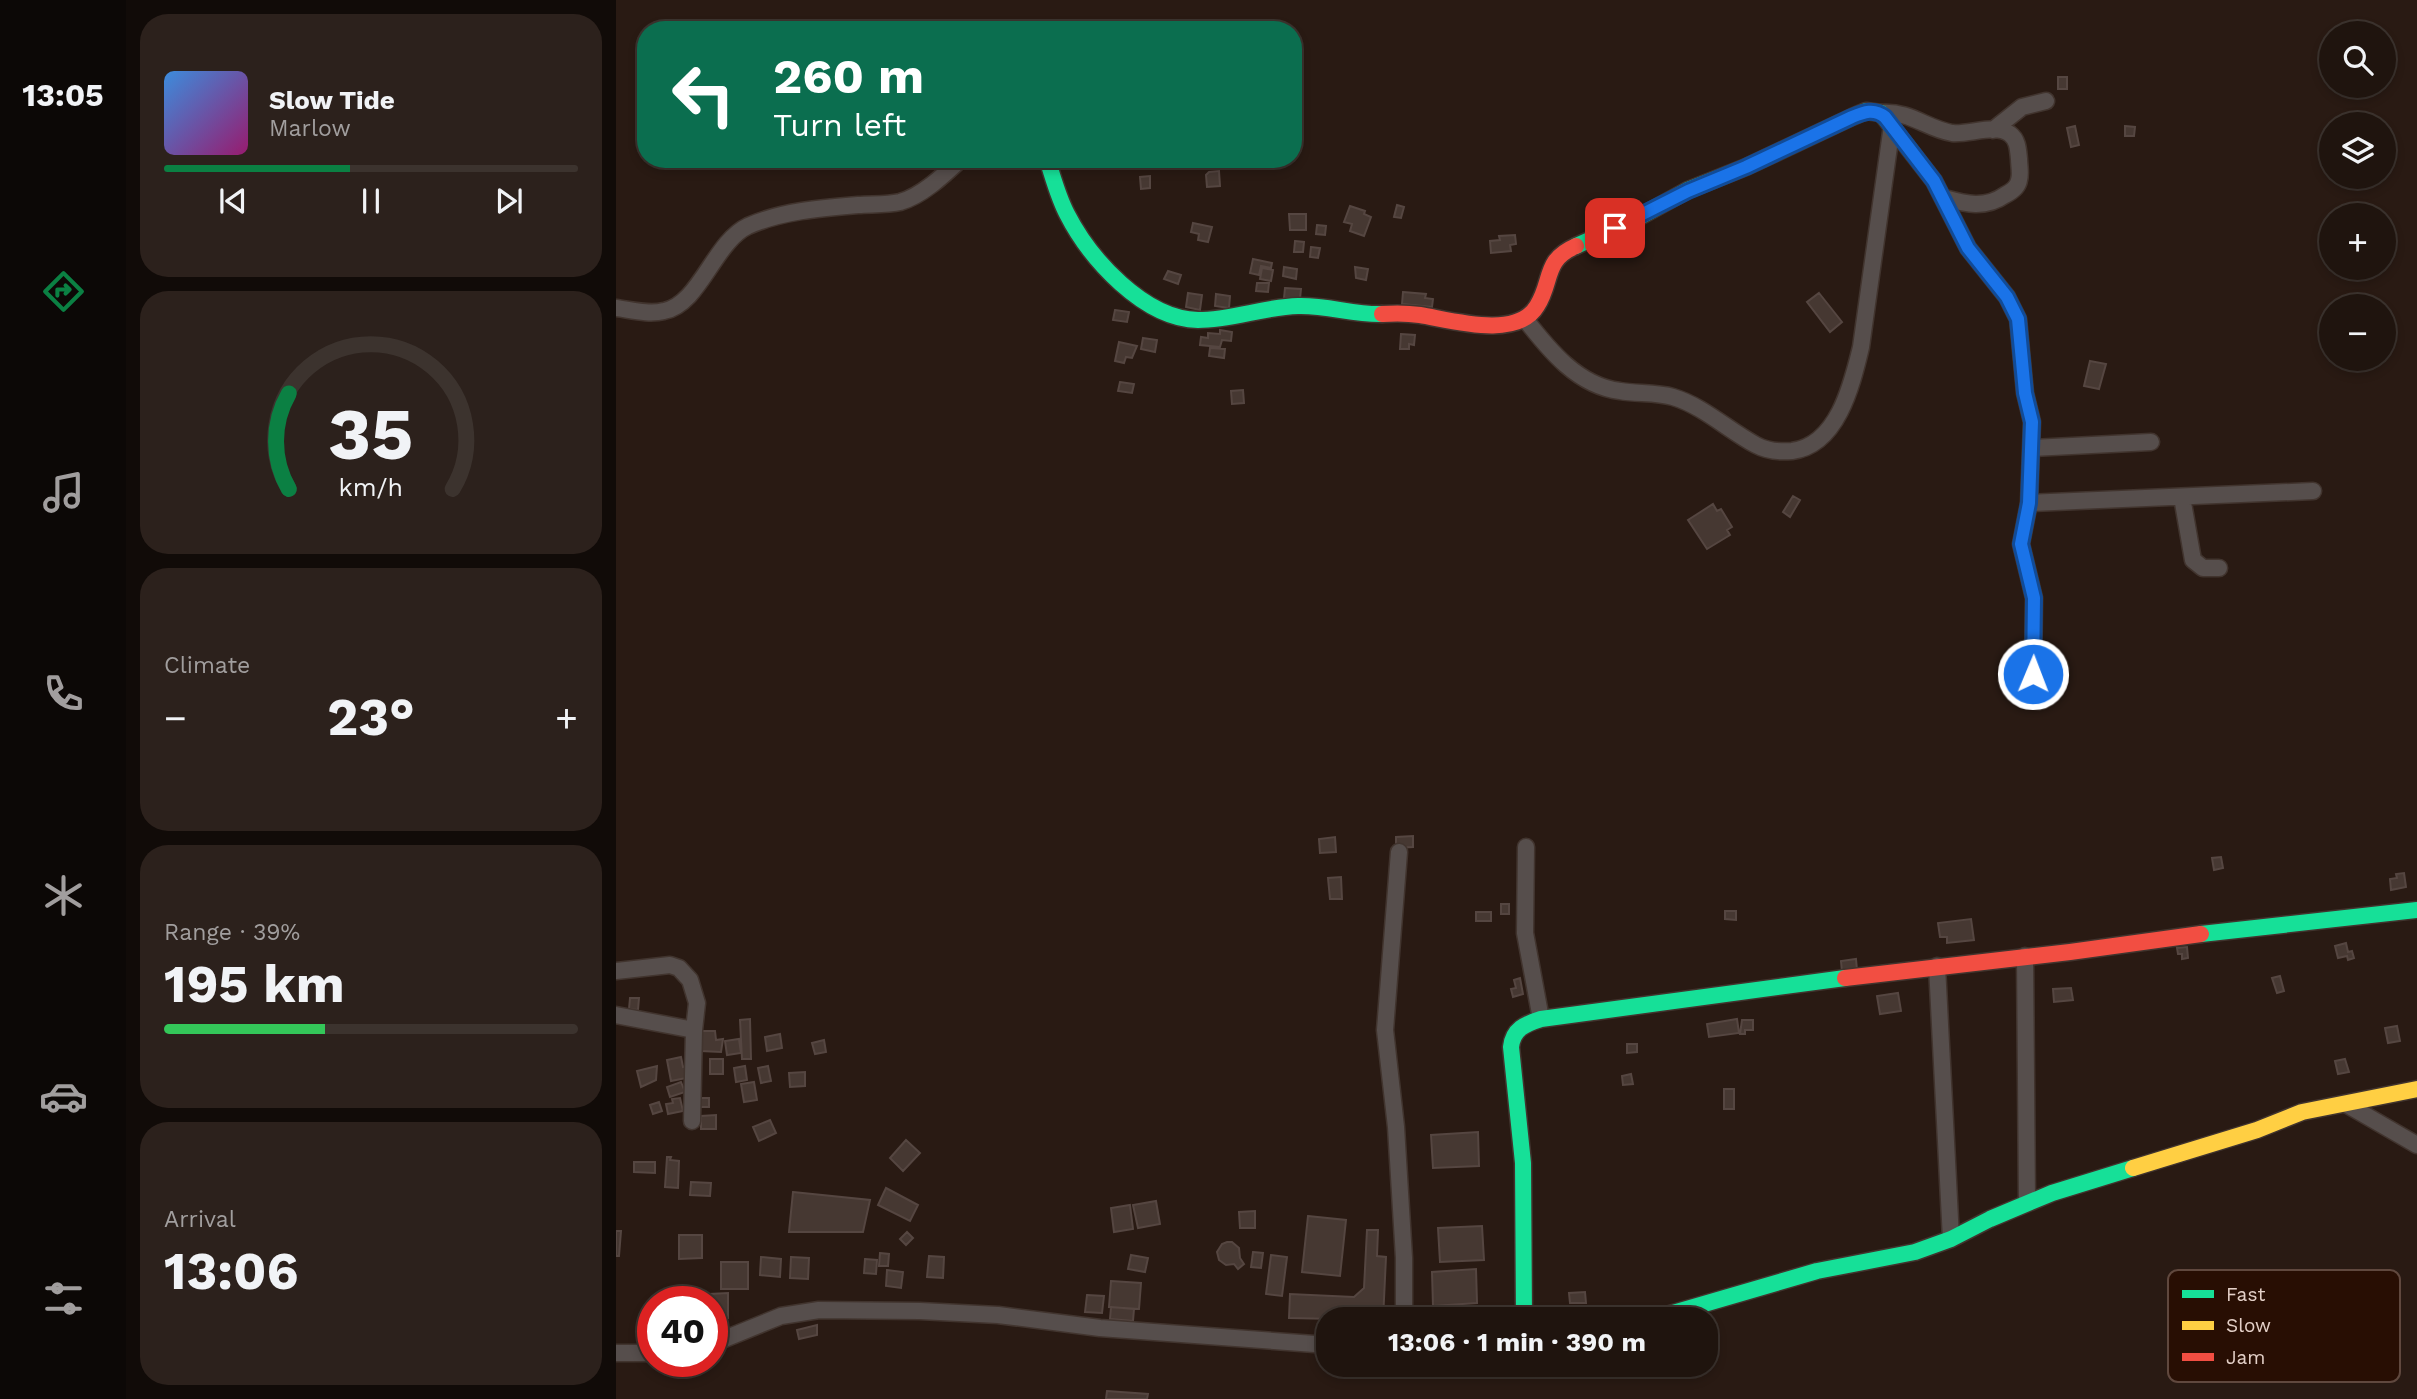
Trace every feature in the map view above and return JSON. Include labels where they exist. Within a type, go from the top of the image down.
[{"type":"street","points":[[1993,130],[2022,107],[2046,101]]},
{"type":"street","points":[[1049,168],[1075,229],[1108,268],[1140,298],[1169,314],[1196,321],[1303,305],[1369,314],[1409,314],[1504,324],[1525,319],[1538,305],[1548,268],[1554,258],[1564,251],[1634,220],[1688,191],[1866,111],[1886,119],[1934,181],[1968,248],[2007,297],[2018,319],[2025,393],[2032,422],[2029,503],[2021,544],[2034,598],[2033,674]]},
{"type":"street","points":[[1525,319],[1558,358],[1584,379],[1602,388],[1673,397],[1765,449],[1787,452],[1810,446],[1828,429],[1853,382],[1861,346],[1886,119],[1896,112],[1952,133],[2004,131],[2017,142],[2020,168],[2018,184],[2012,191],[1991,203],[1977,205],[1944,198]]},
{"type":"street","points":[[616,308],[645,312],[668,311],[688,296],[732,237],[758,221],[839,206],[902,201],[920,192],[950,168]]},
{"type":"street","points":[[2032,448],[2151,442]]},
{"type":"street","points":[[2029,503],[2313,491]]},
{"type":"street","points":[[2182,497],[2193,560],[2203,568],[2218,568]]},
{"type":"street","points":[[1525,847],[1525,933],[1541,1018]]},
{"type":"street","points":[[1399,852],[1385,1030],[1397,1140],[1404,1307]]},
{"type":"street","points":[[1524,1307],[1523,1163],[1511,1039],[1518,1028],[1541,1018],[1937,966],[2417,910]]},
{"type":"street","points":[[2025,957],[2027,1202]]},
{"type":"street","points":[[616,971],[670,965],[685,973],[694,989],[697,1003],[692,1121]]},
{"type":"street","points":[[1937,966],[1951,1239]]},
{"type":"street","points":[[616,1014],[694,1030]]},
{"type":"street","points":[[1694,1307],[1817,1271],[1904,1255],[1951,1239],[2027,1202],[2257,1130],[2302,1112],[2417,1089]]},
{"type":"street","points":[[2346,1104],[2417,1145]]},
{"type":"street","points":[[728,1338],[781,1316],[819,1310],[920,1311],[998,1315],[1100,1328],[1316,1344]]},
{"type":"street","points":[[616,1353],[637,1353]]},
{"type":"building","points":[[2058,77],[2067,77],[2067,89],[2058,89]]},
{"type":"building","points":[[2075,126],[2079,145],[2071,147],[2067,128]]},
{"type":"building","points":[[2125,126],[2135,127],[2134,136],[2125,136]]},
{"type":"building","points":[[1219,171],[1220,186],[1207,187],[1206,175]]},
{"type":"building","points":[[1150,176],[1150,188],[1141,189],[1140,177]]},
{"type":"building","points":[[1397,205],[1404,207],[1401,218],[1394,217]]},
{"type":"building","points":[[1350,206],[1365,211],[1364,214],[1371,217],[1364,236],[1350,231],[1352,224],[1344,222]]},
{"type":"building","points":[[1289,214],[1306,214],[1306,230],[1290,230]]},
{"type":"building","points":[[1193,223],[1212,227],[1208,242],[1198,240],[1199,234],[1191,232]]},
{"type":"building","points":[[1317,225],[1326,226],[1325,235],[1316,234]]},
{"type":"building","points":[[1515,235],[1516,244],[1510,245],[1511,251],[1491,253],[1490,241],[1500,240],[1499,236]]},
{"type":"building","points":[[1295,241],[1304,242],[1303,252],[1294,252]]},
{"type":"building","points":[[1311,247],[1320,248],[1318,258],[1310,257]]},
{"type":"building","points":[[1253,259],[1272,263],[1271,268],[1261,266],[1259,275],[1250,273]]},
{"type":"building","points":[[1284,267],[1297,269],[1296,279],[1283,276]]},
{"type":"building","points":[[1355,267],[1368,269],[1366,280],[1356,278]]},
{"type":"building","points":[[1262,268],[1273,270],[1271,281],[1260,279]]},
{"type":"building","points":[[1168,271],[1181,275],[1178,284],[1164,279]]},
{"type":"building","points":[[1257,283],[1269,283],[1268,292],[1256,291]]},
{"type":"building","points":[[1285,288],[1301,289],[1300,299],[1284,298]]},
{"type":"building","points":[[1403,292],[1426,294],[1425,298],[1433,299],[1432,307],[1402,304]]},
{"type":"building","points":[[1188,293],[1202,295],[1200,310],[1186,307]]},
{"type":"building","points":[[1819,293],[1842,322],[1830,332],[1807,302]]},
{"type":"building","points":[[1216,294],[1230,296],[1229,308],[1215,306]]},
{"type":"building","points":[[1115,310],[1129,312],[1127,322],[1113,320]]},
{"type":"building","points":[[1220,330],[1232,332],[1231,341],[1222,340],[1220,347],[1200,345],[1201,337],[1208,338],[1208,333],[1220,334]]},
{"type":"building","points":[[1401,334],[1415,335],[1414,345],[1409,344],[1409,349],[1400,349]]},
{"type":"building","points":[[1143,338],[1157,340],[1155,352],[1141,349]]},
{"type":"building","points":[[1119,342],[1137,346],[1132,358],[1126,357],[1124,363],[1115,361]]},
{"type":"building","points":[[1210,348],[1225,349],[1224,358],[1209,356]]},
{"type":"building","points":[[2090,361],[2106,364],[2099,389],[2084,386]]},
{"type":"building","points":[[1120,382],[1134,384],[1132,393],[1118,391]]},
{"type":"building","points":[[1243,390],[1244,403],[1232,404],[1231,391]]},
{"type":"building","points":[[1793,496],[1800,500],[1790,517],[1783,512]]},
{"type":"building","points":[[1713,504],[1717,511],[1721,509],[1732,527],[1727,530],[1730,535],[1707,549],[1688,520]]},
{"type":"building","points":[[1413,836],[1413,847],[1396,848],[1396,837]]},
{"type":"building","points":[[1335,837],[1336,852],[1320,853],[1319,839]]},
{"type":"building","points":[[2221,857],[2223,868],[2214,870],[2212,858]]},
{"type":"building","points":[[2404,873],[2406,887],[2391,890],[2390,879],[2397,878],[2396,874]]},
{"type":"building","points":[[1341,877],[1342,899],[1330,899],[1328,878]]},
{"type":"building","points":[[1501,904],[1509,904],[1509,914],[1501,914]]},
{"type":"building","points":[[1725,911],[1736,911],[1736,920],[1725,919]]},
{"type":"building","points":[[1476,912],[1491,912],[1491,921],[1476,921]]},
{"type":"building","points":[[1971,919],[1974,940],[1947,943],[1947,937],[1940,937],[1938,923]]},
{"type":"building","points":[[2346,943],[2348,952],[2352,951],[2354,958],[2348,960],[2347,956],[2338,958],[2335,946]]},
{"type":"building","points":[[2187,947],[2188,958],[2182,959],[2177,948]]},
{"type":"building","points":[[1856,959],[1857,970],[1842,972],[1841,961]]},
{"type":"building","points":[[2280,976],[2284,991],[2277,993],[2272,978]]},
{"type":"building","points":[[1520,978],[1523,994],[1513,997],[1511,989],[1516,988],[1514,980]]},
{"type":"building","points":[[2071,988],[2073,1000],[2054,1002],[2053,989]]},
{"type":"building","points":[[1898,993],[1901,1011],[1880,1014],[1877,996]]},
{"type":"building","points":[[630,998],[639,998],[638,1010],[629,1009]]},
{"type":"building","points":[[750,1019],[751,1059],[742,1059],[740,1020]]},
{"type":"building","points":[[1737,1019],[1739,1033],[1709,1037],[1707,1024]]},
{"type":"building","points":[[1742,1020],[1753,1020],[1753,1030],[1745,1030],[1745,1034],[1740,1034]]},
{"type":"building","points":[[2397,1026],[2400,1041],[2388,1043],[2385,1028]]},
{"type":"building","points":[[702,1031],[715,1031],[716,1040],[723,1039],[721,1052],[701,1051]]},
{"type":"building","points":[[780,1034],[782,1048],[767,1051],[765,1037]]},
{"type":"building","points":[[739,1039],[741,1053],[727,1055],[725,1041]]},
{"type":"building","points":[[824,1040],[826,1052],[815,1054],[812,1043]]},
{"type":"building","points":[[1627,1044],[1637,1044],[1637,1052],[1627,1053]]},
{"type":"building","points":[[681,1057],[683,1067],[689,1066],[691,1077],[671,1081],[667,1060]]},
{"type":"building","points":[[710,1059],[723,1059],[723,1074],[710,1074]]},
{"type":"building","points":[[2345,1059],[2349,1072],[2338,1074],[2335,1061]]},
{"type":"building","points":[[657,1066],[656,1080],[641,1087],[637,1071]]},
{"type":"building","points":[[745,1066],[747,1080],[736,1082],[734,1068]]},
{"type":"building","points":[[768,1066],[771,1081],[761,1083],[758,1068]]},
{"type":"building","points":[[805,1072],[805,1086],[790,1087],[789,1073]]},
{"type":"building","points":[[1631,1074],[1633,1084],[1623,1085],[1622,1076]]},
{"type":"building","points":[[681,1082],[685,1092],[670,1097],[667,1087]]},
{"type":"building","points":[[754,1082],[757,1100],[744,1102],[741,1084]]},
{"type":"building","points":[[1724,1089],[1734,1089],[1734,1109],[1724,1109]]},
{"type":"building","points":[[680,1098],[683,1111],[668,1114],[666,1104],[673,1103],[672,1099]]},
{"type":"building","points":[[698,1098],[709,1098],[709,1107],[697,1107]]},
{"type":"building","points":[[659,1102],[662,1111],[653,1114],[650,1105]]},
{"type":"building","points":[[716,1115],[716,1129],[701,1129],[701,1116]]},
{"type":"building","points":[[770,1120],[776,1133],[759,1141],[753,1127]]},
{"type":"building","points":[[1478,1132],[1479,1166],[1433,1168],[1431,1135]]},
{"type":"building","points":[[906,1140],[920,1153],[903,1171],[890,1158]]},
{"type":"building","points":[[667,1157],[679,1161],[678,1188],[665,1187]]},
{"type":"building","points":[[634,1162],[655,1162],[655,1173],[634,1172]]},
{"type":"building","points":[[691,1182],[711,1183],[710,1196],[690,1195]]},
{"type":"building","points":[[886,1188],[918,1205],[910,1221],[878,1205]]},
{"type":"building","points":[[793,1192],[870,1200],[863,1232],[789,1232]]},
{"type":"building","points":[[1156,1201],[1160,1224],[1138,1228],[1133,1205]]},
{"type":"building","points":[[1130,1205],[1133,1229],[1114,1232],[1111,1208]]},
{"type":"building","points":[[1255,1211],[1255,1228],[1240,1228],[1239,1212]]},
{"type":"building","points":[[1308,1216],[1346,1220],[1340,1276],[1302,1272]]},
{"type":"building","points":[[1482,1226],[1484,1260],[1440,1262],[1438,1228]]},
{"type":"building","points":[[1367,1230],[1378,1230],[1377,1256],[1386,1257],[1384,1307],[1316,1307],[1316,1319],[1289,1318],[1290,1294],[1354,1297],[1364,1288]]},
{"type":"building","points":[[616,1231],[621,1231],[619,1256],[616,1256]]},
{"type":"building","points":[[907,1232],[913,1238],[906,1245],[900,1239]]},
{"type":"building","points":[[679,1235],[702,1235],[702,1258],[679,1259]]},
{"type":"building","points":[[1232,1242],[1239,1248],[1244,1264],[1238,1269],[1234,1264],[1226,1265],[1219,1260],[1217,1252],[1222,1244]]},
{"type":"building","points":[[1253,1252],[1263,1253],[1261,1268],[1251,1267]]},
{"type":"building","points":[[880,1253],[889,1254],[888,1266],[879,1266]]},
{"type":"building","points":[[1131,1255],[1148,1258],[1145,1272],[1128,1269]]},
{"type":"building","points":[[1271,1255],[1287,1257],[1282,1296],[1266,1294]]},
{"type":"building","points":[[929,1256],[944,1257],[943,1278],[927,1277]]},
{"type":"building","points":[[761,1257],[781,1259],[780,1277],[760,1275]]},
{"type":"building","points":[[791,1257],[809,1258],[808,1279],[790,1278]]},
{"type":"building","points":[[865,1259],[877,1260],[876,1274],[864,1273]]},
{"type":"building","points":[[721,1262],[748,1262],[748,1289],[728,1289],[728,1286],[721,1286]]},
{"type":"building","points":[[1476,1269],[1477,1303],[1433,1306],[1432,1272]]},
{"type":"building","points":[[887,1270],[903,1272],[901,1288],[886,1286]]},
{"type":"building","points":[[1111,1281],[1141,1283],[1139,1309],[1109,1307]]},
{"type":"building","points":[[1585,1292],[1586,1303],[1570,1303],[1569,1293]]},
{"type":"building","points":[[1087,1295],[1104,1296],[1102,1313],[1085,1312]]},
{"type":"building","points":[[1111,1307],[1134,1309],[1133,1321],[1110,1319]]},
{"type":"building","points":[[817,1325],[817,1335],[799,1339],[797,1330]]},
{"type":"building","points":[[1107,1391],[1148,1394],[1147,1399],[1106,1399]]},
{"type":"traffic: fast","points":[[1576,246],[1634,220],[1688,190],[1746,167],[1852,117],[1866,111],[1881,113],[1934,181],[1968,248],[2007,297],[2018,319],[2025,393],[2032,422],[2029,503],[2021,544],[2034,598],[2033,674]]},
{"type":"traffic: fast","points":[[1050,168],[1064,207],[1090,249],[1121,284],[1158,309],[1178,317],[1198,320],[1298,306],[1382,314]]},
{"type":"traffic: fast","points":[[2201,934],[2417,910]]},
{"type":"traffic: fast","points":[[1524,1307],[1523,1163],[1511,1047],[1517,1032],[1525,1025],[1541,1019],[1845,978]]},
{"type":"traffic: fast","points":[[1694,1307],[1817,1271],[1915,1252],[1951,1239],[2052,1193],[2133,1168]]},
{"type":"traffic: slow","points":[[2133,1168],[2257,1130],[2302,1112],[2417,1089]]},
{"type":"traffic: jam","points":[[1382,314],[1415,314],[1483,325],[1515,322],[1528,316],[1537,306],[1553,265],[1558,258],[1576,246]]},
{"type":"traffic: jam","points":[[1845,978],[2201,934]]},
{"type":"route","points":[[1615,228],[1688,191],[1866,111],[1875,111],[1885,117],[1934,181],[1968,248],[2013,306],[2020,326],[2025,393],[2032,422],[2029,503],[2021,544],[2034,598],[2033,674]]}]
